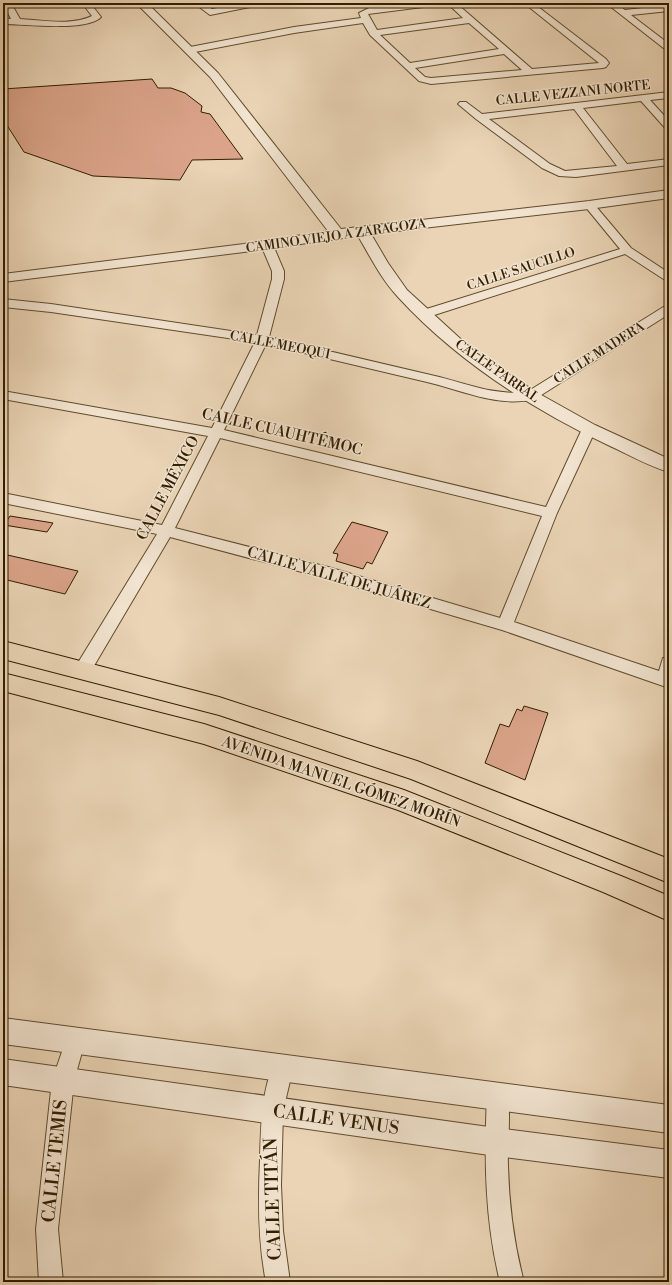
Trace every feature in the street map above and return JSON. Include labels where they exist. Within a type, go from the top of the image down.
[{"type":"main road","points":[[3,650],[219,706],[417,771],[669,871]]},
{"type":"main road","name":"AVENIDA MANUEL GÓMEZ MORÍN","points":[[3,682],[204,734],[404,801],[612,884],[669,909]]},
{"type":"street","points":[[7,3],[17,21]]},
{"type":"street","points":[[3,21],[76,23],[93,20],[97,17],[86,3]]},
{"type":"street","points":[[140,3],[214,75],[337,234]]},
{"type":"street","points":[[198,3],[210,12],[255,3]]},
{"type":"street","points":[[431,3],[366,11],[363,13],[373,33],[422,79],[432,82],[600,66],[604,63],[528,3]]},
{"type":"street","points":[[451,3],[530,72]]},
{"type":"street","points":[[610,3],[669,48]]},
{"type":"street","points":[[623,13],[669,8]]},
{"type":"street","points":[[373,33],[470,20]]},
{"type":"street","points":[[193,53],[304,32],[367,22]]},
{"type":"street","points":[[658,40],[669,38]]},
{"type":"street","points":[[409,66],[506,51]]},
{"type":"street","name":"CALLE VEZZANI NORTE","points":[[479,116],[669,95]]},
{"type":"street","points":[[643,98],[669,127]]},
{"type":"street","points":[[463,104],[546,166],[563,174],[576,174],[669,162]]},
{"type":"street","points":[[576,106],[624,168]]},
{"type":"street","name":"CAMINO VIEJO A ZARAGOZA","points":[[3,278],[267,245],[337,234],[589,205],[669,194]]},
{"type":"street","points":[[589,205],[627,250],[669,278]]},
{"type":"street","name":"CALLE PARRAL","points":[[362,231],[381,264],[398,287],[424,314],[470,356],[530,396],[589,429],[669,466]]},
{"type":"street","name":"CALLE MÉXICO","points":[[82,671],[166,531],[262,339],[278,279],[278,271],[267,245]]},
{"type":"street","name":"CALLE SAUCILLO","points":[[424,314],[627,250]]},
{"type":"street","name":"CALLE MEOQUI","points":[[3,303],[52,308],[262,339],[443,382],[498,397],[512,398],[530,396]]},
{"type":"street","name":"CALLE MADERA","points":[[530,396],[669,309]]},
{"type":"street","name":"CALLE CUAUHTÉMOC","points":[[3,395],[216,433],[550,512]]},
{"type":"street","points":[[505,625],[550,512],[589,429]]},
{"type":"street","name":"CALLE VALLE DE JUÁREZ","points":[[3,498],[166,531],[328,573],[505,625],[667,680]]},
{"type":"street","points":[[667,680],[669,664]]},
{"type":"street","points":[[3,1031],[669,1119]]},
{"type":"street","name":"CALLE TEMIS","points":[[51,1282],[47,1229],[64,1081],[75,1041]]},
{"type":"street","name":"CALLE TITÁN","points":[[278,1282],[271,1231],[270,1186],[272,1111],[282,1068]]},
{"type":"street","name":"CALLE VENUS","points":[[3,1072],[496,1142],[669,1164]]},
{"type":"street","points":[[498,1097],[496,1142],[501,1226],[506,1263],[512,1282]]},
{"type":"building","points":[[152,79],[158,88],[171,88],[185,93],[202,106],[201,112],[210,114],[243,159],[192,160],[180,180],[93,176],[24,152],[3,119],[3,89]]},
{"type":"building","points":[[10,516],[53,523],[47,532],[4,525]]},
{"type":"building","points":[[352,522],[388,532],[372,564],[367,562],[363,569],[336,561],[338,554],[333,553]]},
{"type":"building","points":[[3,554],[78,571],[65,594],[3,579]]},
{"type":"building","points":[[524,706],[548,713],[525,780],[485,763],[500,724],[509,727],[517,709],[522,711]]}]
